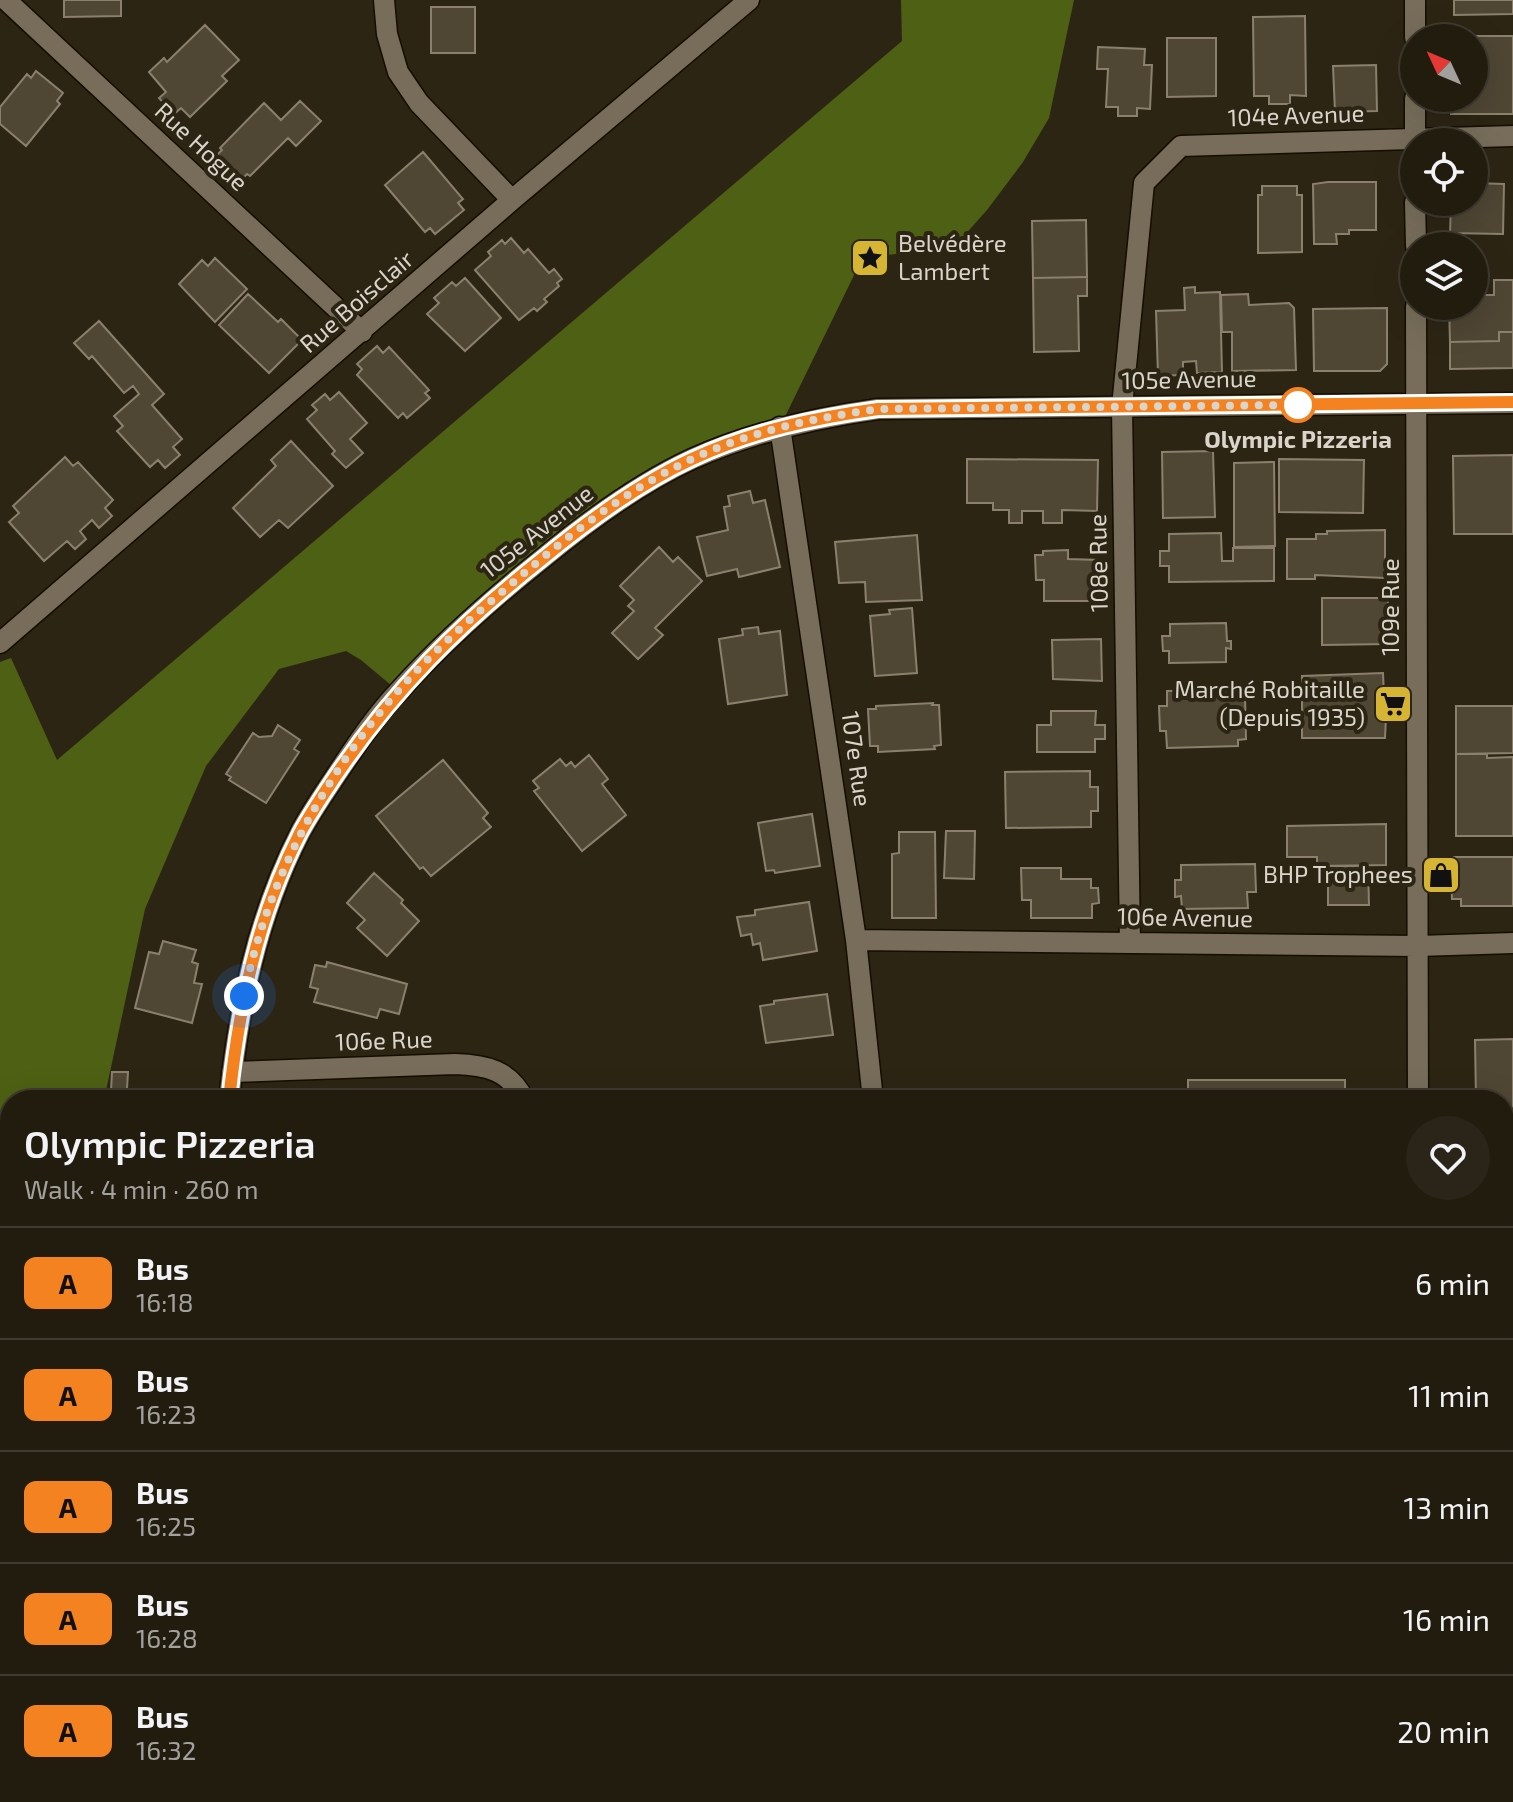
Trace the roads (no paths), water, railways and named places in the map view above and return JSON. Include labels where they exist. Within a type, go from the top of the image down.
[{"type":"street","name":"Rue Hogue","points":[[6,0],[362,332]]},
{"type":"street","points":[[384,0],[387,34],[398,72],[419,103],[512,200]]},
{"type":"street","name":"Rue Boisclair","points":[[0,643],[512,200],[749,0]]},
{"type":"street","points":[[1415,0],[1415,24]]},
{"type":"street","name":"104e Avenue","points":[[1488,137],[1513,136]]},
{"type":"street","name":"104e Avenue","points":[[1144,183],[1181,146],[1400,140]]},
{"type":"street","name":"108e Rue","points":[[1130,943],[1122,407],[1144,183]]},
{"type":"street","name":"109e Rue","points":[[1416,320],[1418,1090]]},
{"type":"street","name":"105e Avenue","points":[[230,1090],[248,973],[279,880],[300,832],[327,789],[398,691],[493,599],[609,507],[691,459],[780,427],[878,409],[1513,403]]},
{"type":"street","name":"107e Rue","points":[[780,427],[856,940],[872,1090]]},
{"type":"street","name":"106e Avenue","points":[[856,940],[1418,946],[1513,943]]},
{"type":"street","name":"106e Rue","points":[[232,1072],[484,1065],[507,1076],[517,1090]]},
{"type":"place","name":"Belvédère Lambert","points":[[870,258]]},
{"type":"place","name":"Olympic Pizzeria","points":[[1298,405]]},
{"type":"place","name":"Marché Robitaille (Depuis 1935)","points":[[1393,704]]},
{"type":"place","name":"BHP Trophees","points":[[1441,875]]}]
